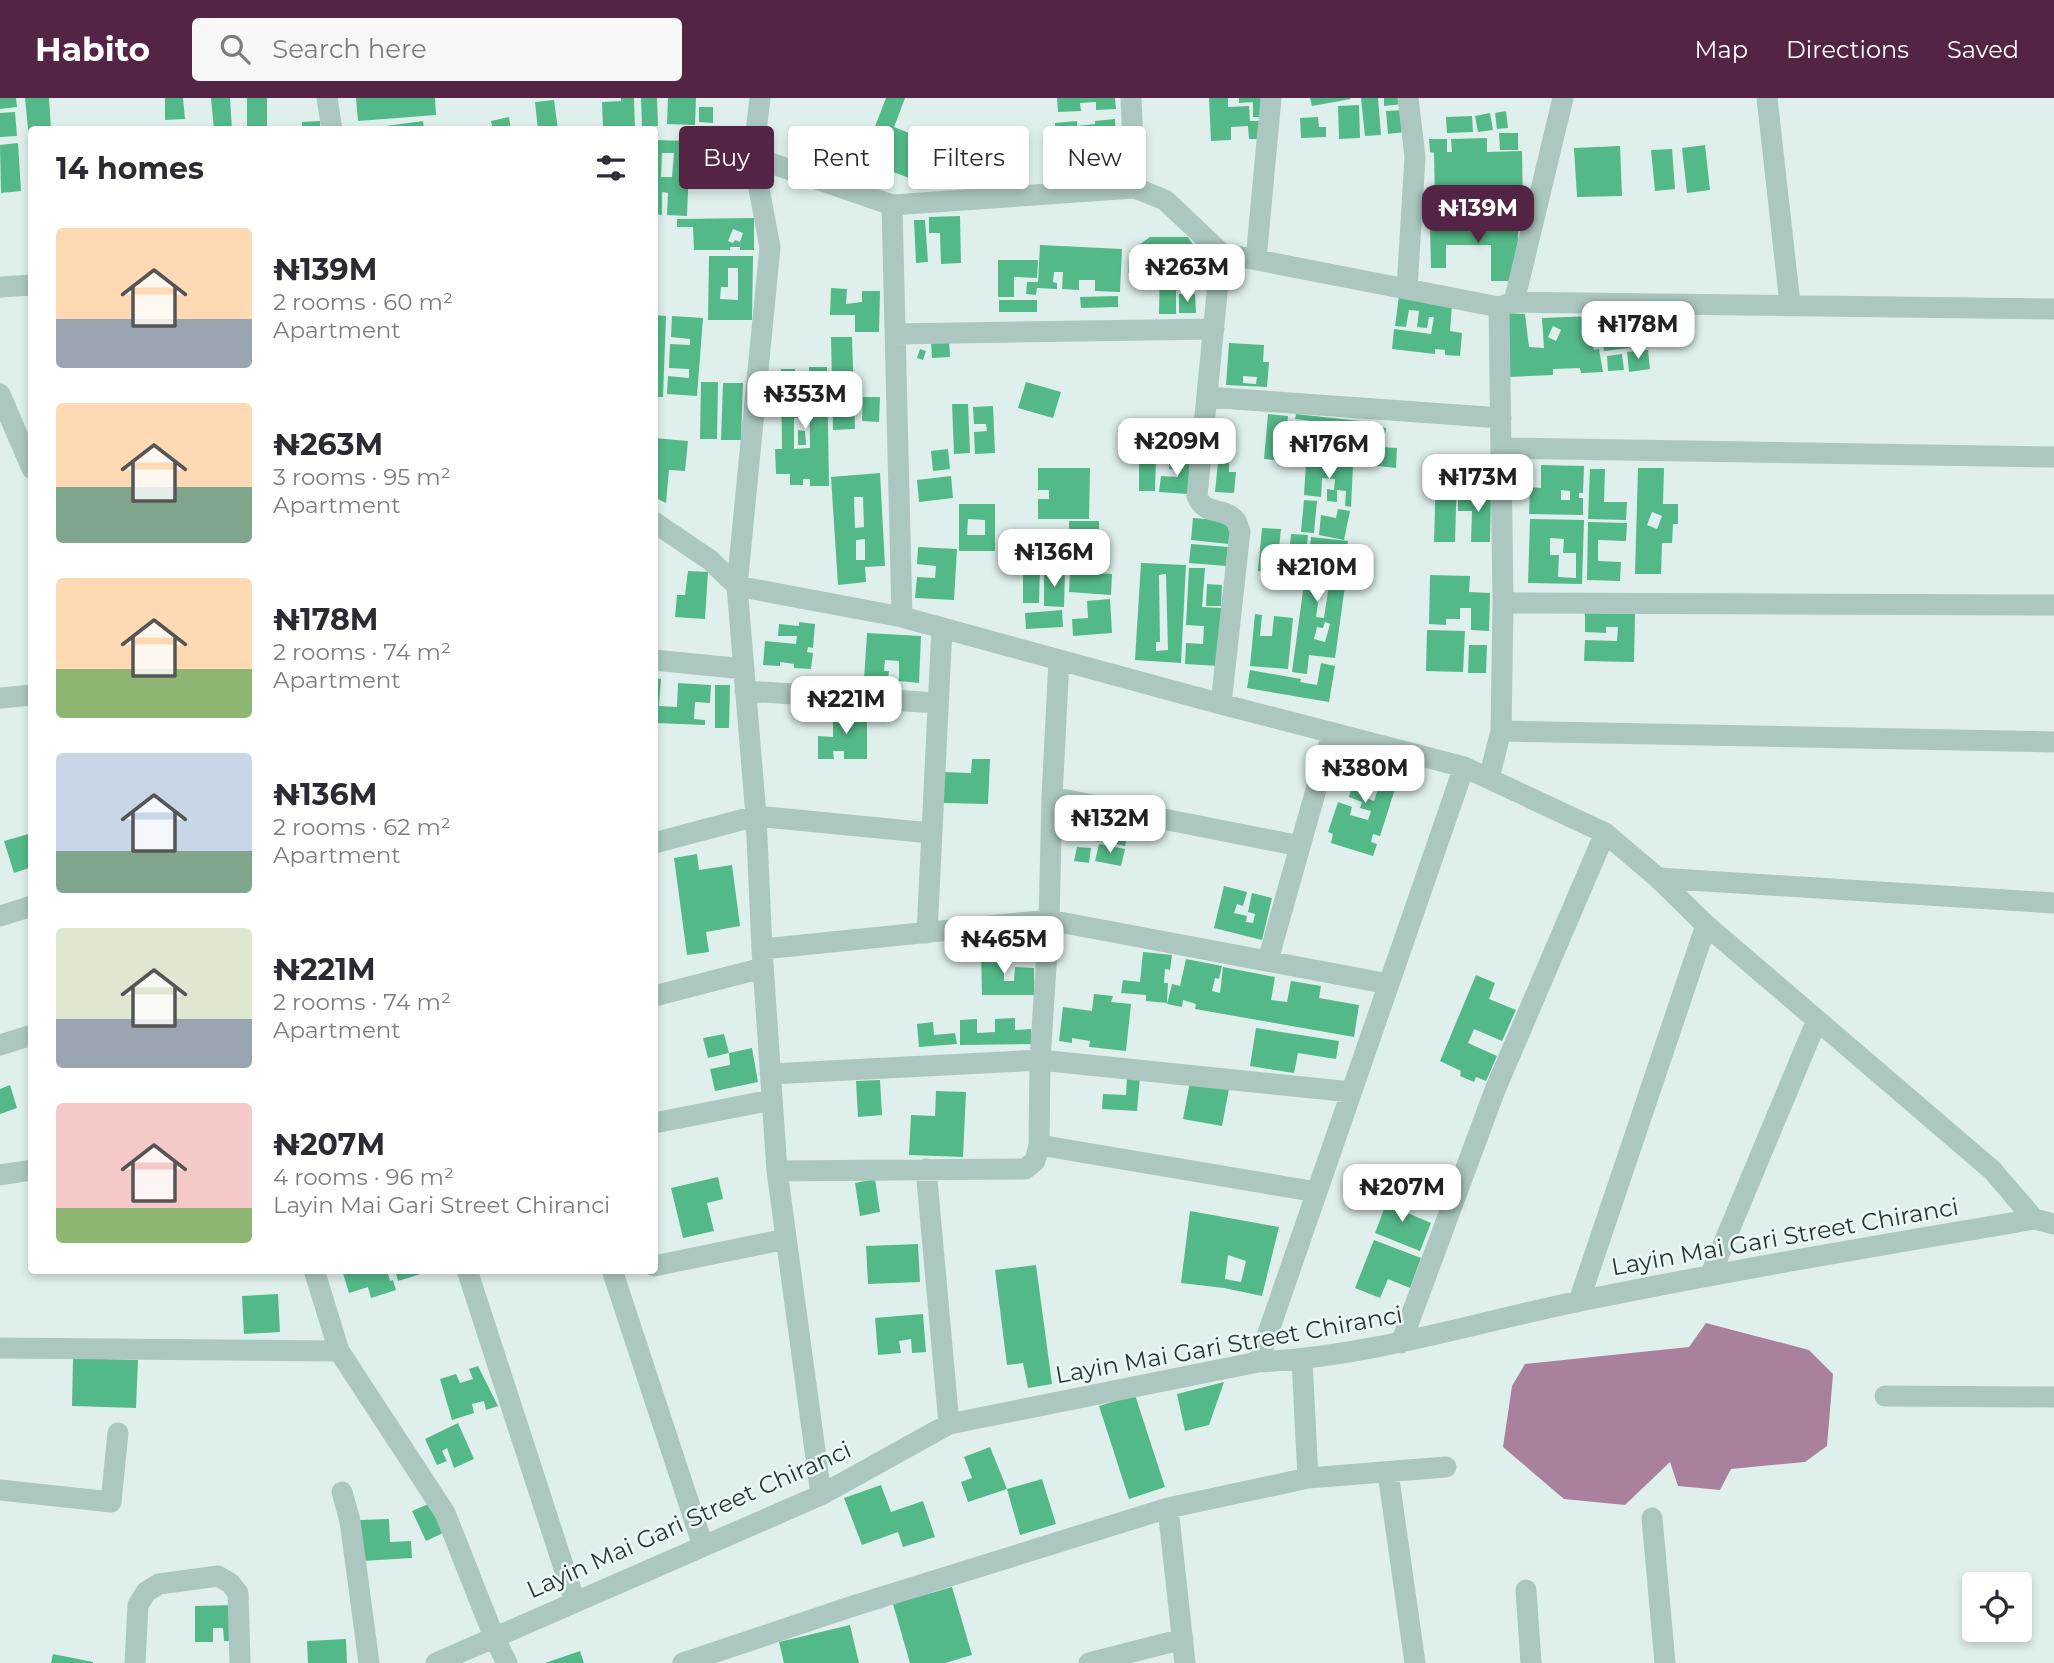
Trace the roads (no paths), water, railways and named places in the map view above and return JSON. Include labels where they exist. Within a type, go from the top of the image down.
[{"type":"street","points":[[327,98],[330,126]]},
{"type":"street","points":[[757,126],[760,98]]},
{"type":"street","points":[[1131,98],[1132,126]]},
{"type":"street","points":[[1256,260],[1271,98]]},
{"type":"street","points":[[1407,289],[1415,157],[1408,98]]},
{"type":"street","points":[[1489,778],[1501,731],[1501,418],[1506,304],[1563,98]]},
{"type":"street","points":[[1767,98],[1790,304]]},
{"type":"street","points":[[774,164],[892,205],[1121,189]]},
{"type":"street","points":[[759,189],[770,247],[737,586],[756,816],[777,1171],[821,1495]]},
{"type":"street","points":[[1138,189],[1166,200],[1221,253],[1407,289],[1506,304],[1790,304],[2054,309]]},
{"type":"street","points":[[892,205],[902,617]]},
{"type":"street","points":[[1221,253],[1197,496],[1200,504],[1208,509],[1235,519],[1240,531],[1221,704]]},
{"type":"street","points":[[0,287],[28,285]]},
{"type":"street","points":[[895,334],[1214,329]]},
{"type":"street","points":[[0,394],[28,460]]},
{"type":"street","points":[[1207,397],[1501,418]]},
{"type":"street","points":[[1501,448],[2054,457]]},
{"type":"street","points":[[658,525],[710,560],[737,586],[902,617],[1464,767],[1605,833],[1658,878],[1706,925],[1992,1170],[2044,1222]]},
{"type":"street","points":[[1503,603],[2054,605]]},
{"type":"street","points":[[927,933],[942,628]]},
{"type":"street","points":[[658,660],[744,669]]},
{"type":"street","points":[[777,1171],[1025,1169],[1035,1161],[1039,1145],[1040,1060],[1049,920],[1059,660]]},
{"type":"street","points":[[745,691],[938,703]]},
{"type":"street","points":[[0,698],[28,695]]},
{"type":"street","points":[[1501,731],[2054,743]]},
{"type":"street","points":[[1268,960],[1332,733]]},
{"type":"street","points":[[1258,1362],[1464,767]]},
{"type":"street","points":[[1052,797],[1300,846]]},
{"type":"street","points":[[658,842],[756,816],[932,833]]},
{"type":"street","points":[[1401,1343],[1495,1090],[1605,833]]},
{"type":"street","points":[[1658,878],[2054,903]]},
{"type":"street","points":[[0,916],[28,907]]},
{"type":"street","points":[[658,995],[763,959],[927,933],[1049,920],[1389,984]]},
{"type":"street","points":[[1579,1301],[1706,925]]},
{"type":"street","points":[[1710,1276],[1817,1020]]},
{"type":"street","points":[[0,1045],[28,1036]]},
{"type":"street","points":[[770,1074],[1040,1060],[1352,1092]]},
{"type":"street","points":[[658,1122],[772,1100]]},
{"type":"street","points":[[1039,1145],[1317,1192]]},
{"type":"street","points":[[926,1169],[949,1424]]},
{"type":"street","points":[[0,1175],[28,1171]]},
{"type":"street","name":"Layin Mai Gari Street Chiranci","points":[[436,1663],[821,1495],[949,1424],[1258,1362],[1302,1360],[1401,1343],[1579,1301],[1825,1254],[2044,1222]]},
{"type":"street","points":[[658,1265],[786,1239]]},
{"type":"street","points":[[315,1274],[339,1351],[445,1513],[507,1663]]},
{"type":"street","points":[[468,1274],[575,1602]]},
{"type":"street","points":[[621,1274],[703,1546]]},
{"type":"street","points":[[0,1348],[339,1351]]},
{"type":"street","points":[[1302,1360],[1308,1479]]},
{"type":"street","points":[[1885,1396],[2054,1397]]},
{"type":"street","points":[[0,1490],[111,1502],[118,1433]]},
{"type":"street","points":[[683,1663],[850,1607],[1168,1508],[1308,1479],[1447,1467]]},
{"type":"street","points":[[1388,1473],[1415,1663]]},
{"type":"street","points":[[342,1492],[350,1521],[369,1663]]},
{"type":"street","points":[[1168,1508],[1185,1663]]},
{"type":"street","points":[[1653,1518],[1665,1663]]},
{"type":"street","points":[[135,1663],[138,1605],[146,1592],[159,1584],[218,1576],[230,1583],[238,1593],[240,1663]]},
{"type":"street","points":[[1526,1590],[1531,1663]]},
{"type":"street","points":[[1089,1663],[1183,1639]]}]
